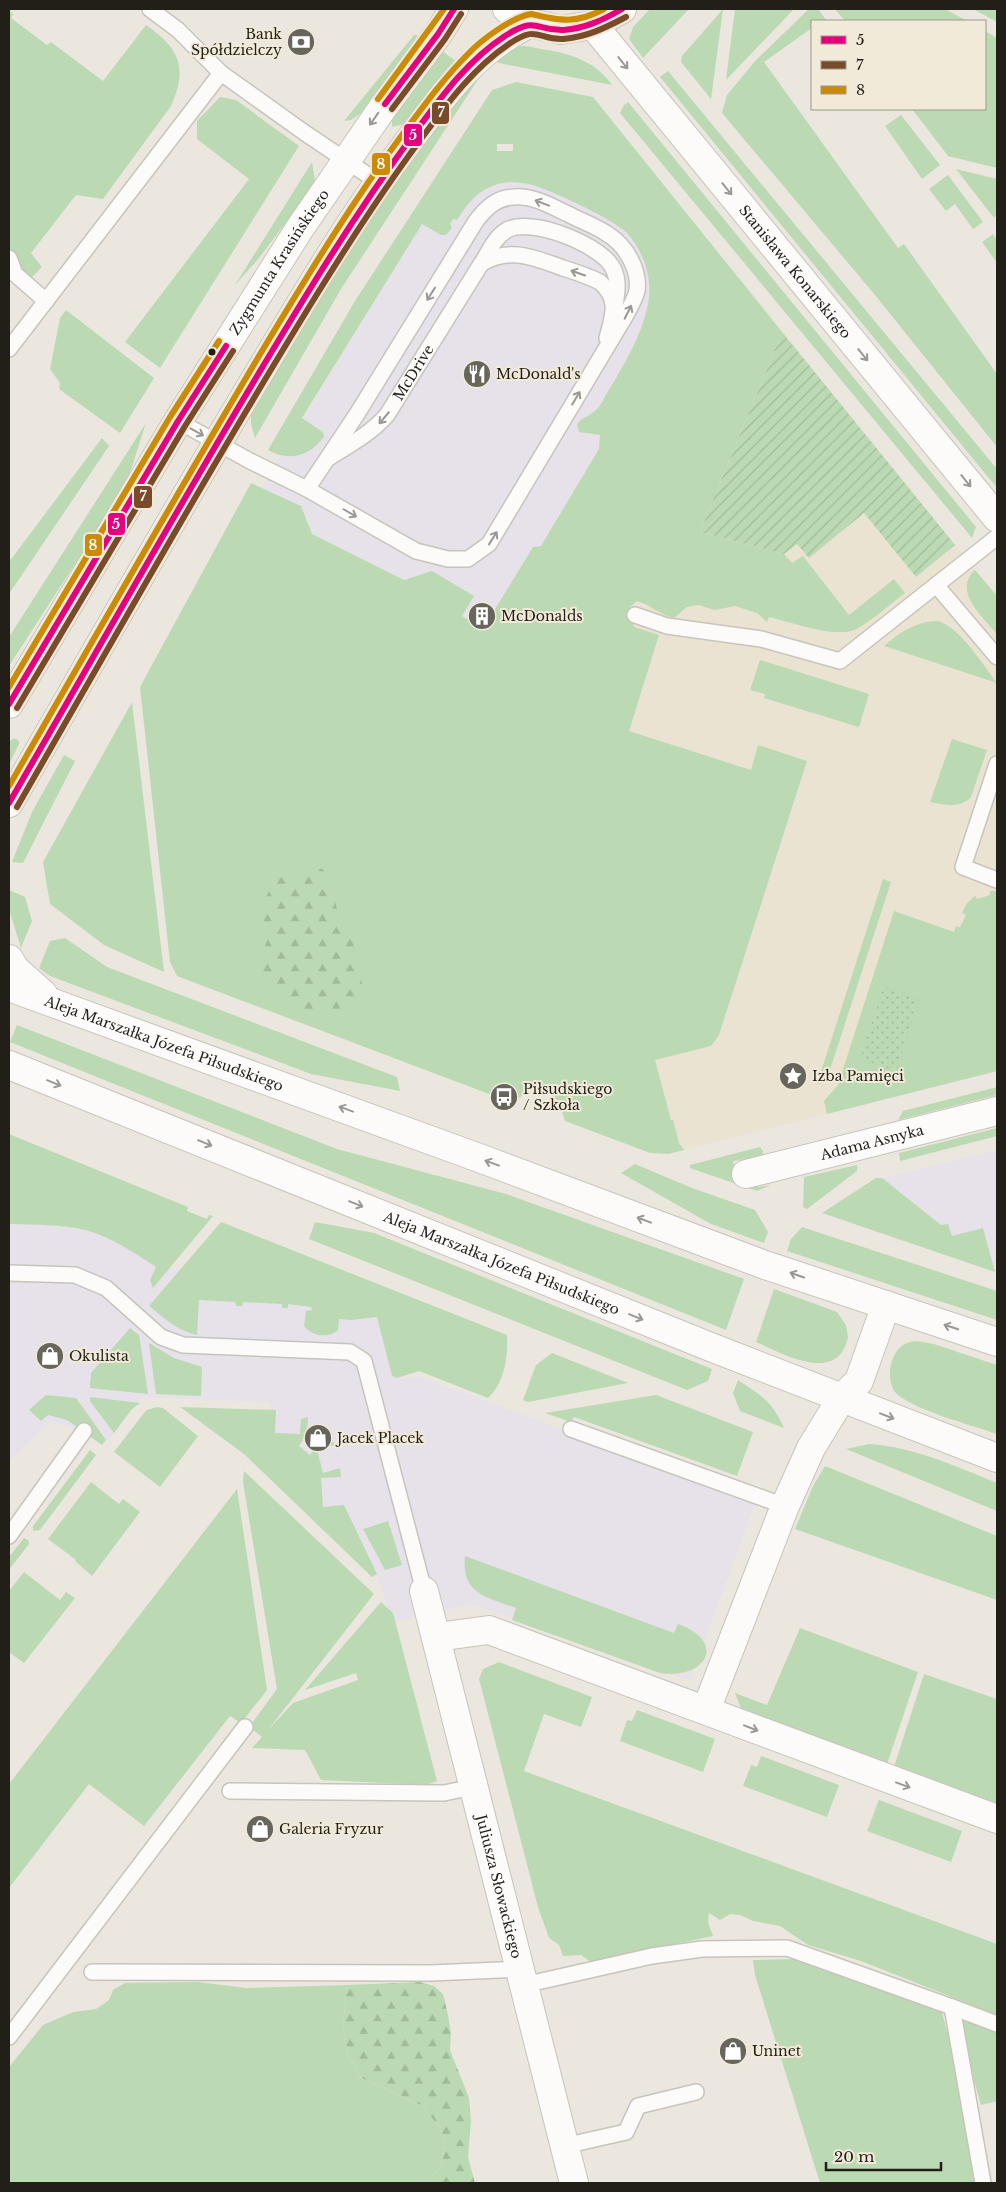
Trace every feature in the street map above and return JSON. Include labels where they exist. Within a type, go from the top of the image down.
[{"type":"street","name":"Zygmunta Krasińskiego","points":[[9,704],[178,421],[346,159],[438,34],[454,9]]},
{"type":"street","points":[[9,803],[217,443],[350,224],[378,182],[439,100],[475,59],[506,35],[518,16],[561,30],[593,26],[622,9]]},
{"type":"street","name":"Stanisława Konarskiego","points":[[593,26],[997,518]]},
{"type":"street","points":[[9,959],[16,970],[62,1008]]},
{"type":"street","name":"Aleja Marszałka Józefa Piłsudskiego","points":[[9,987],[62,1008],[464,1152],[756,1262],[997,1342]]},
{"type":"street","name":"Aleja Marszałka Józefa Piłsudskiego","points":[[9,1065],[841,1399],[997,1458]]},
{"type":"street","name":"Adama Asnyka","points":[[746,1174],[997,1111]]},
{"type":"street","points":[[706,1710],[785,1506],[811,1448],[841,1399],[859,1382],[886,1305]]},
{"type":"street","name":"Juliusza Słowackiego","points":[[424,1591],[574,2183]]},
{"type":"street","points":[[437,1637],[489,1630],[997,1819]]},
{"type":"lane","points":[[150,9],[178,30],[221,73],[378,182]]},
{"type":"lane","points":[[9,349],[221,73]]},
{"type":"lane","points":[[178,421],[307,489],[416,551],[448,559],[468,558],[489,544],[626,315],[636,292],[635,270],[622,246],[610,235],[538,201],[524,197],[512,197],[496,201],[486,208],[476,221],[357,414],[307,489]]},
{"type":"lane","name":"McDrive","points":[[326,460],[360,440],[387,415],[493,244],[501,234],[509,229],[533,226],[553,231],[591,248],[605,258],[612,266],[618,284],[615,307],[603,354]]},
{"type":"lane","points":[[481,264],[492,257],[502,255],[528,255],[600,282],[606,288],[615,307]]},
{"type":"lane","points":[[9,258],[15,274],[46,301]]},
{"type":"lane","points":[[636,615],[667,626],[761,639],[840,661],[997,537]]},
{"type":"lane","points":[[936,585],[997,656]]},
{"type":"lane","points":[[997,764],[963,867],[997,880]]},
{"type":"lane","points":[[9,1273],[75,1275],[106,1288],[161,1336],[183,1345],[350,1352],[364,1360],[424,1591]]},
{"type":"lane","points":[[571,1429],[785,1506]]},
{"type":"lane","points":[[9,1536],[84,1431]]},
{"type":"lane","points":[[9,2037],[245,1727]]},
{"type":"lane","points":[[230,1791],[444,1793],[473,1787]]},
{"type":"lane","points":[[92,1972],[431,1973],[522,1977],[682,1952],[710,1949],[787,1948],[997,2024]]},
{"type":"lane","points":[[952,2007],[983,2183]]},
{"type":"lane","points":[[564,2146],[626,2132],[638,2106],[696,2092]]},
{"type":"shaded area","points":[[471,153],[739,277],[584,695],[228,543],[460,159]]},
{"type":"shaded area","points":[[739,277],[997,596],[997,1071],[668,1154],[656,1114],[613,608]]},
{"type":"shaded area","points":[[997,1150],[997,1273],[950,1256],[882,1178]]},
{"type":"shaded area","points":[[9,1224],[60,1226],[87,1230],[125,1246],[157,1267],[180,1270],[312,1307],[312,1310],[306,1311],[304,1326],[338,1330],[338,1319],[351,1320],[377,1316],[392,1376],[397,1378],[421,1377],[756,1501],[690,1680],[472,1604],[393,1622],[375,1571],[306,1513],[269,1435],[271,1402],[142,1397],[108,1440],[50,1421],[9,1461]]},
{"type":"green space","points":[[650,9],[689,9],[643,58],[629,39],[633,27]]},
{"type":"green space","points":[[723,9],[711,99],[681,62],[682,56]]},
{"type":"green space","points":[[735,9],[794,9],[726,80]]},
{"type":"green space","points":[[809,9],[818,9],[826,20],[811,20],[811,29],[764,62],[898,248],[904,244],[997,374],[997,447],[875,295],[722,113],[727,95],[756,60]]},
{"type":"green space","points":[[835,9],[945,9],[965,20],[844,20]]},
{"type":"green space","points":[[973,9],[997,9],[997,22]]},
{"type":"green space","points":[[9,10],[13,14],[11,18],[47,45],[51,42],[103,81],[146,25],[167,42],[178,60],[180,70],[171,106],[103,199],[76,195],[31,253],[42,267],[31,278],[23,275],[9,248]]},
{"type":"green space","points":[[986,32],[997,38],[997,168],[948,156],[913,110],[986,110]]},
{"type":"green space","points":[[414,35],[417,35],[417,37],[360,114],[351,120],[344,121]]},
{"type":"green space","points":[[523,46],[575,57],[592,65],[612,85],[499,63],[493,59],[515,47]]},
{"type":"green space","points":[[442,51],[457,62],[404,124],[392,127],[392,116]]},
{"type":"green space","points":[[668,71],[997,469],[997,488],[660,77]]},
{"type":"green space","points":[[473,75],[477,81],[341,289],[255,438],[251,424],[251,410],[358,230]]},
{"type":"green space","points":[[516,82],[593,97],[782,332],[700,532],[784,554],[792,563],[803,556],[849,615],[894,579],[905,593],[866,623],[854,630],[845,632],[824,631],[769,617],[767,622],[757,613],[735,606],[715,610],[698,605],[687,607],[674,618],[637,601],[630,607],[634,627],[659,635],[629,731],[751,770],[758,745],[807,761],[719,1035],[711,1046],[655,1060],[671,1120],[673,1120],[679,1143],[684,1150],[668,1154],[650,1153],[565,1121],[556,1098],[542,1091],[534,1088],[526,1091],[520,1098],[493,1088],[489,1094],[177,976],[170,962],[140,687],[251,483],[301,506],[312,534],[404,580],[432,571],[474,596],[462,616],[483,629],[533,547],[541,546],[599,449],[600,435],[579,432],[577,425],[600,405],[627,359],[642,327],[649,295],[646,266],[633,240],[620,227],[609,220],[538,187],[512,182],[495,185],[478,194],[457,220],[453,219],[450,224],[452,228],[446,235],[441,235],[422,224],[302,418],[323,432],[324,437],[312,449],[298,455],[283,456],[268,450],[355,301],[492,90]],"holes":[[[497,144],[513,144],[513,151],[497,151]]]},
{"type":"green space","points":[[220,97],[236,100],[299,146],[160,368],[125,342],[249,179],[197,139],[197,121]]},
{"type":"green space","points":[[628,102],[976,527],[972,538],[620,113]]},
{"type":"green space","points":[[901,115],[940,165],[922,179],[885,126]]},
{"type":"green space","points":[[312,162],[315,180],[303,200],[259,258],[235,285]]},
{"type":"green space","points":[[956,169],[997,179],[997,213],[994,218]]},
{"type":"green space","points":[[948,175],[983,222],[973,229],[955,204],[946,211],[929,189]]},
{"type":"green space","points":[[993,234],[997,240],[997,263],[982,242]]},
{"type":"green space","points":[[66,310],[154,378],[120,433],[59,389],[60,383],[50,369],[60,318]]},
{"type":"green space","points":[[782,332],[955,545],[916,577],[864,513],[809,558],[797,544],[784,554],[700,532]]},
{"type":"green space","points":[[146,423],[126,485],[9,666],[9,637]]},
{"type":"green space","points":[[102,438],[109,446],[9,594],[9,562]]},
{"type":"green space","points":[[975,570],[997,596],[997,634],[972,604],[968,595],[967,586],[969,578]]},
{"type":"green space","points":[[938,621],[955,631],[963,639],[997,683],[884,646],[909,628],[923,623]]},
{"type":"green space","points":[[760,660],[869,694],[859,727],[764,698],[765,694],[750,690]]},
{"type":"green space","points":[[132,702],[164,972],[104,945],[50,904],[43,862]]},
{"type":"green space","points":[[14,738],[19,741],[19,744],[9,765],[9,742]]},
{"type":"green space","points":[[952,739],[987,750],[971,797],[957,805],[930,802]]},
{"type":"green space","points":[[64,755],[75,761],[23,863],[12,862],[32,812]]},
{"type":"green space","points":[[311,868],[323,869],[331,884],[337,909],[351,932],[363,987],[355,1010],[346,1015],[302,1012],[270,992],[255,971],[268,938],[261,911],[273,880]]},
{"type":"green space","points":[[883,879],[891,882],[830,1070],[823,1083],[817,1084]]},
{"type":"green space","points":[[9,890],[25,897],[32,921],[21,948],[9,909]]},
{"type":"green space","points":[[990,891],[997,891],[997,1071],[827,1114],[824,1101],[838,1085],[894,911],[954,932],[956,926],[960,927],[966,915],[962,913],[967,903],[975,896],[977,899],[990,895]]},
{"type":"green space","points":[[65,938],[107,967],[397,1077],[400,1091],[311,1074],[50,976],[39,968],[50,941]]},
{"type":"green space","points":[[884,987],[920,999],[896,1071],[860,1059]]},
{"type":"green space","points":[[17,1025],[337,1149],[506,1194],[744,1279],[726,1330],[10,1042]]},
{"type":"green space","points":[[997,1087],[997,1095],[898,1120],[903,1111]]},
{"type":"green space","points":[[997,1128],[997,1136],[900,1161],[899,1153]]},
{"type":"green space","points":[[9,1134],[188,1207],[187,1211],[207,1219],[209,1215],[213,1216],[153,1288],[150,1280],[156,1267],[104,1237],[85,1230],[66,1227],[9,1224]]},
{"type":"green space","points":[[760,1147],[763,1151],[762,1156],[733,1161],[738,1179],[759,1187],[771,1185],[757,1191],[690,1168],[690,1165]]},
{"type":"green space","points":[[635,1164],[692,1188],[755,1210],[768,1232],[764,1243],[711,1224],[621,1173]]},
{"type":"green space","points":[[857,1165],[857,1171],[807,1209],[803,1207],[804,1177]]},
{"type":"green space","points":[[876,1178],[882,1178],[941,1225],[948,1224],[952,1236],[983,1228],[995,1272],[822,1213]]},
{"type":"green space","points":[[221,1222],[507,1335],[504,1369],[494,1392],[488,1398],[419,1371],[397,1378],[392,1376],[377,1317],[351,1320],[339,1319],[338,1330],[330,1335],[320,1335],[311,1332],[304,1326],[306,1311],[312,1310],[311,1307],[288,1304],[288,1308],[282,1308],[282,1304],[243,1302],[242,1306],[236,1306],[235,1302],[199,1300],[197,1335],[177,1327],[149,1306]]},
{"type":"green space","points":[[315,1222],[374,1233],[712,1369],[708,1381],[687,1390],[309,1239]]},
{"type":"green space","points":[[802,1227],[997,1291],[997,1320],[787,1251],[791,1239]]},
{"type":"green space","points":[[774,1289],[837,1312],[846,1325],[848,1337],[842,1352],[833,1360],[821,1363],[808,1362],[780,1353],[756,1342]]},
{"type":"green space","points":[[130,1328],[139,1335],[148,1394],[90,1388],[91,1373]]},
{"type":"green space","points":[[917,1341],[934,1344],[997,1365],[997,1434],[926,1410],[912,1404],[894,1391],[890,1376],[894,1356],[901,1346]]},
{"type":"green space","points":[[149,1343],[174,1358],[202,1367],[201,1396],[156,1394]]},
{"type":"green space","points":[[552,1353],[628,1383],[528,1402],[523,1400],[536,1365]]},
{"type":"green space","points":[[738,1380],[766,1400],[775,1411],[784,1428],[740,1411],[733,1393]]},
{"type":"green space","points":[[46,1395],[76,1398],[106,1440],[102,1445],[67,1420],[48,1415],[41,1421],[29,1410]]},
{"type":"green space","points":[[656,1395],[753,1432],[737,1476],[574,1417],[571,1422],[545,1413]]},
{"type":"green space","points":[[90,1397],[140,1403],[131,1410],[114,1433],[90,1401]]},
{"type":"green space","points":[[157,1407],[163,1408],[198,1436],[160,1487],[114,1452],[144,1413]]},
{"type":"green space","points":[[180,1407],[276,1410],[275,1433],[300,1434],[301,1419],[308,1417],[307,1431],[299,1446],[310,1455],[317,1445],[334,1442],[335,1445],[317,1450],[323,1473],[340,1468],[341,1477],[321,1478],[323,1507],[344,1505],[377,1574],[372,1577],[244,1454]]},
{"type":"green space","points":[[869,1444],[918,1453],[997,1483],[997,1511],[846,1449]]},
{"type":"green space","points":[[90,1450],[96,1455],[40,1530],[33,1531],[33,1526]]},
{"type":"green space","points":[[825,1466],[997,1536],[997,1600],[795,1529],[813,1486]]},
{"type":"green space","points":[[244,1471],[374,1594],[268,1730],[293,1703],[358,1680],[356,1673],[305,1690],[381,1602],[393,1613],[437,1781],[426,1785],[321,1780],[305,1750],[252,1748],[262,1737],[249,1727],[277,1689],[243,1482]]},
{"type":"green space","points":[[91,1482],[119,1504],[123,1499],[140,1512],[92,1576],[76,1560],[48,1539]]},
{"type":"green space","points":[[237,1489],[267,1690],[241,1723],[230,1716],[144,1826],[89,1784],[9,1888],[9,1784]]},
{"type":"green space","points":[[388,1521],[402,1565],[385,1570],[363,1529]]},
{"type":"green space","points":[[24,1538],[28,1540],[29,1544],[9,1570],[9,1557]]},
{"type":"green space","points":[[465,1556],[674,1633],[678,1624],[703,1640],[706,1649],[705,1658],[699,1665],[689,1671],[676,1674],[660,1673],[512,1620],[516,1608],[486,1597],[471,1586],[465,1569]]},
{"type":"green space","points":[[24,1572],[60,1600],[66,1592],[75,1598],[24,1663],[9,1652],[9,1591]]},
{"type":"green space","points":[[800,1628],[918,1672],[886,1767],[741,1709],[735,1693],[767,1705]]},
{"type":"green space","points":[[499,1662],[592,1697],[581,1727],[544,1714],[524,1771],[997,1944],[997,2015],[861,1961],[808,1945],[780,1926],[753,1921],[740,1915],[730,1914],[720,1920],[709,1913],[708,1922],[713,1936],[591,1962],[581,1955],[563,1956],[559,1945],[549,1938],[538,1907],[479,1679],[483,1669]]},
{"type":"green space","points":[[924,1674],[997,1699],[997,1806],[893,1770]]},
{"type":"green space","points":[[637,1710],[715,1739],[703,1772],[620,1741],[627,1720],[632,1721]]},
{"type":"green space","points":[[761,1756],[839,1785],[827,1817],[743,1786],[751,1765],[757,1767]]},
{"type":"green space","points":[[879,1800],[962,1831],[951,1862],[867,1831]]},
{"type":"green space","points":[[796,1959],[941,2009],[988,2183],[820,2183],[755,1975],[753,1960]]},
{"type":"green space","points":[[198,1982],[246,1988],[347,1985],[343,2025],[348,2056],[361,2078],[423,2106],[439,2127],[445,2144],[442,2165],[430,2180],[424,2183],[9,2183],[9,2067],[43,2025],[73,2012],[96,2009],[109,2000],[113,1990],[125,1983]]},
{"type":"green space","points":[[420,1982],[434,1986],[443,1994],[451,2033],[450,2050],[469,2098],[471,2120],[468,2157],[475,2183],[424,2183],[430,2180],[442,2165],[445,2144],[439,2127],[423,2106],[361,2078],[348,2056],[343,2025],[347,1985]]},
{"type":"green space","points":[[956,2016],[997,2030],[997,2101],[981,2105]]},
{"type":"transit line","name":"8","points":[[378,99],[444,9]]},
{"type":"transit line","name":"5","points":[[385,104],[438,34],[454,9]]},
{"type":"transit line","name":"8","points":[[9,786],[284,314],[366,185],[402,135],[450,73],[474,48],[497,30],[523,16],[531,14],[568,20],[585,17],[604,9]]},
{"type":"transit line","name":"5","points":[[9,803],[192,485],[305,297],[401,151],[456,79],[479,56],[505,36],[524,26],[530,25],[554,30],[572,29],[594,23],[622,9]]},
{"type":"transit line","name":"7","points":[[392,109],[445,39],[461,14]]},
{"type":"transit line","name":"7","points":[[17,807],[201,488],[314,299],[379,198],[461,87],[496,54],[526,35],[537,34],[554,39],[572,38],[596,31],[626,17]]},
{"type":"transit line","name":"8","points":[[9,687],[170,417],[219,341]]},
{"type":"transit line","name":"5","points":[[9,704],[178,421],[226,346]]},
{"type":"transit line","name":"7","points":[[17,708],[185,426],[233,351]]},
{"type":"place","name":"Bank Spółdzielczy","points":[[301,42]]},
{"type":"place","name":"McDonald's","points":[[477,374]]},
{"type":"place","name":"McDonalds","points":[[482,616]]},
{"type":"place","name":"Izba Pamięci","points":[[793,1076]]},
{"type":"place","name":"Piłsudskiego / Szkoła","points":[[504,1097]]},
{"type":"place","name":"Okulista","points":[[50,1356]]},
{"type":"place","name":"Jacek Placek","points":[[318,1438]]},
{"type":"place","name":"Galeria Fryzur","points":[[260,1829]]},
{"type":"place","name":"Uninet","points":[[733,2051]]}]
